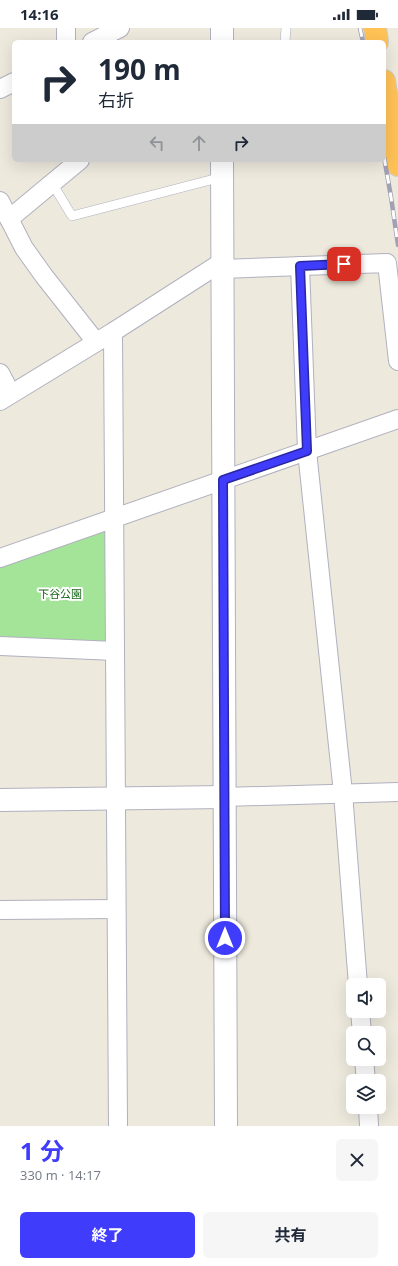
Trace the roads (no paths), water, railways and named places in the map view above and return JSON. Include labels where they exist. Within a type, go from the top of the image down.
[{"type":"highway","points":[[375,28],[378,40]]},
{"type":"highway","points":[[386,93],[398,165]]},
{"type":"street","points":[[66,28],[66,40]]},
{"type":"street","points":[[96,40],[120,28]]},
{"type":"street","points":[[222,28],[222,40]]},
{"type":"street","points":[[0,90],[12,83]]},
{"type":"street","points":[[9,219],[78,162]]},
{"type":"street","points":[[222,168],[226,1126]]},
{"type":"street","points":[[0,201],[24,248],[96,342]]},
{"type":"street","points":[[0,373],[5,397],[222,265],[300,266],[387,263],[398,362]]},
{"type":"street","points":[[300,266],[307,451],[343,793],[357,978]]},
{"type":"street","points":[[112,332],[118,1126]]},
{"type":"street","points":[[1,555],[114,519],[398,419]]},
{"type":"street","points":[[0,646],[115,651]]},
{"type":"street","points":[[0,800],[224,797],[398,792]]},
{"type":"street","points":[[0,910],[116,909]]},
{"type":"street","points":[[368,1114],[369,1126]]},
{"type":"lane","points":[[285,40],[286,28]]},
{"type":"lane","points":[[52,183],[72,216],[222,168]]},
{"type":"railway","points":[[360,28],[363,40]]},
{"type":"railway","points":[[385,162],[398,245]]},
{"type":"park label","name":"下谷公園","points":[[60,594]]}]
